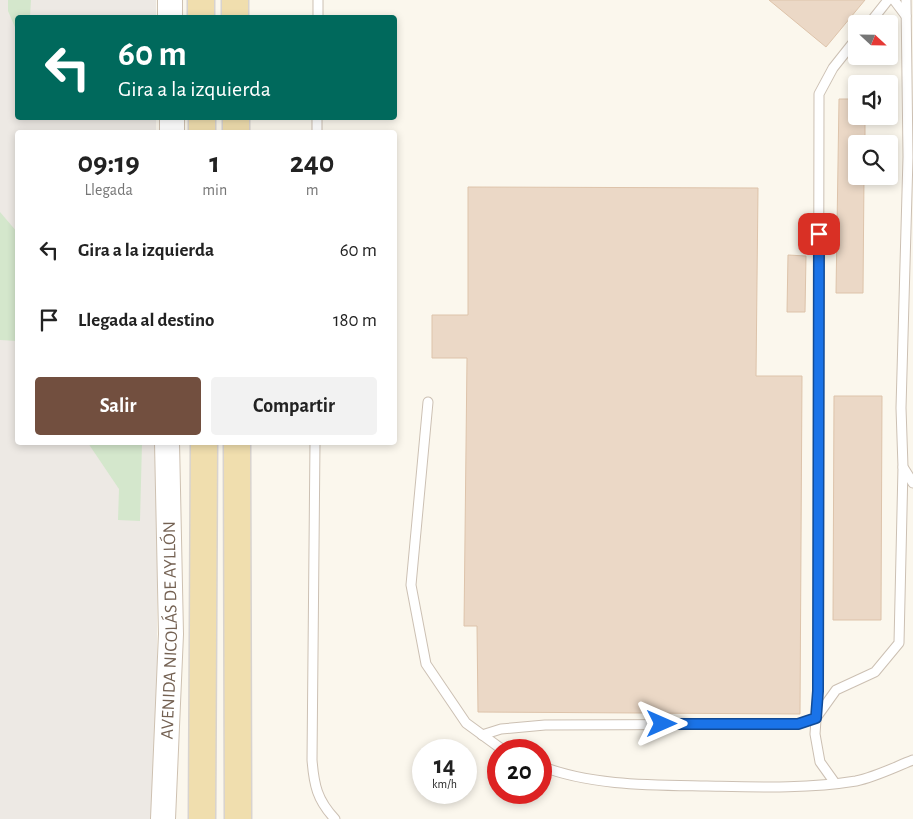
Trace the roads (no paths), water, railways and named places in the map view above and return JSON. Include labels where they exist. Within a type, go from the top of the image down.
[{"type":"main road","points":[[201,0],[202,15]]},
{"type":"main road","points":[[235,0],[235,15]]},
{"type":"main road","name":"AVENIDA NICOLÁS DE AYLLÓN","points":[[202,819],[204,445]]},
{"type":"main road","points":[[237,445],[238,819]]},
{"type":"main road","points":[[191,819],[202,761]]},
{"type":"street","points":[[170,0],[170,15]]},
{"type":"street","name":"AVENIDA NICOLÁS DE AYLLÓN","points":[[162,819],[170,634],[168,445]]},
{"type":"lane","points":[[318,0],[318,15]]},
{"type":"lane","points":[[876,15],[888,0]]},
{"type":"lane","points":[[894,0],[906,16]]},
{"type":"lane","points":[[482,735],[501,729],[545,725],[798,724],[816,718],[836,690],[875,672],[899,643],[903,466],[901,408],[908,157],[906,0]]},
{"type":"lane","points":[[835,783],[820,762],[815,734],[818,691],[819,94],[833,68],[848,49]]},
{"type":"lane","points":[[428,402],[411,586],[426,664],[466,723],[488,739]]},
{"type":"lane","points":[[315,445],[312,760],[313,778],[319,799],[335,819]]},
{"type":"lane","points":[[903,466],[913,483]]},
{"type":"lane","points":[[552,770],[625,784],[763,787],[858,780],[913,760]]}]
